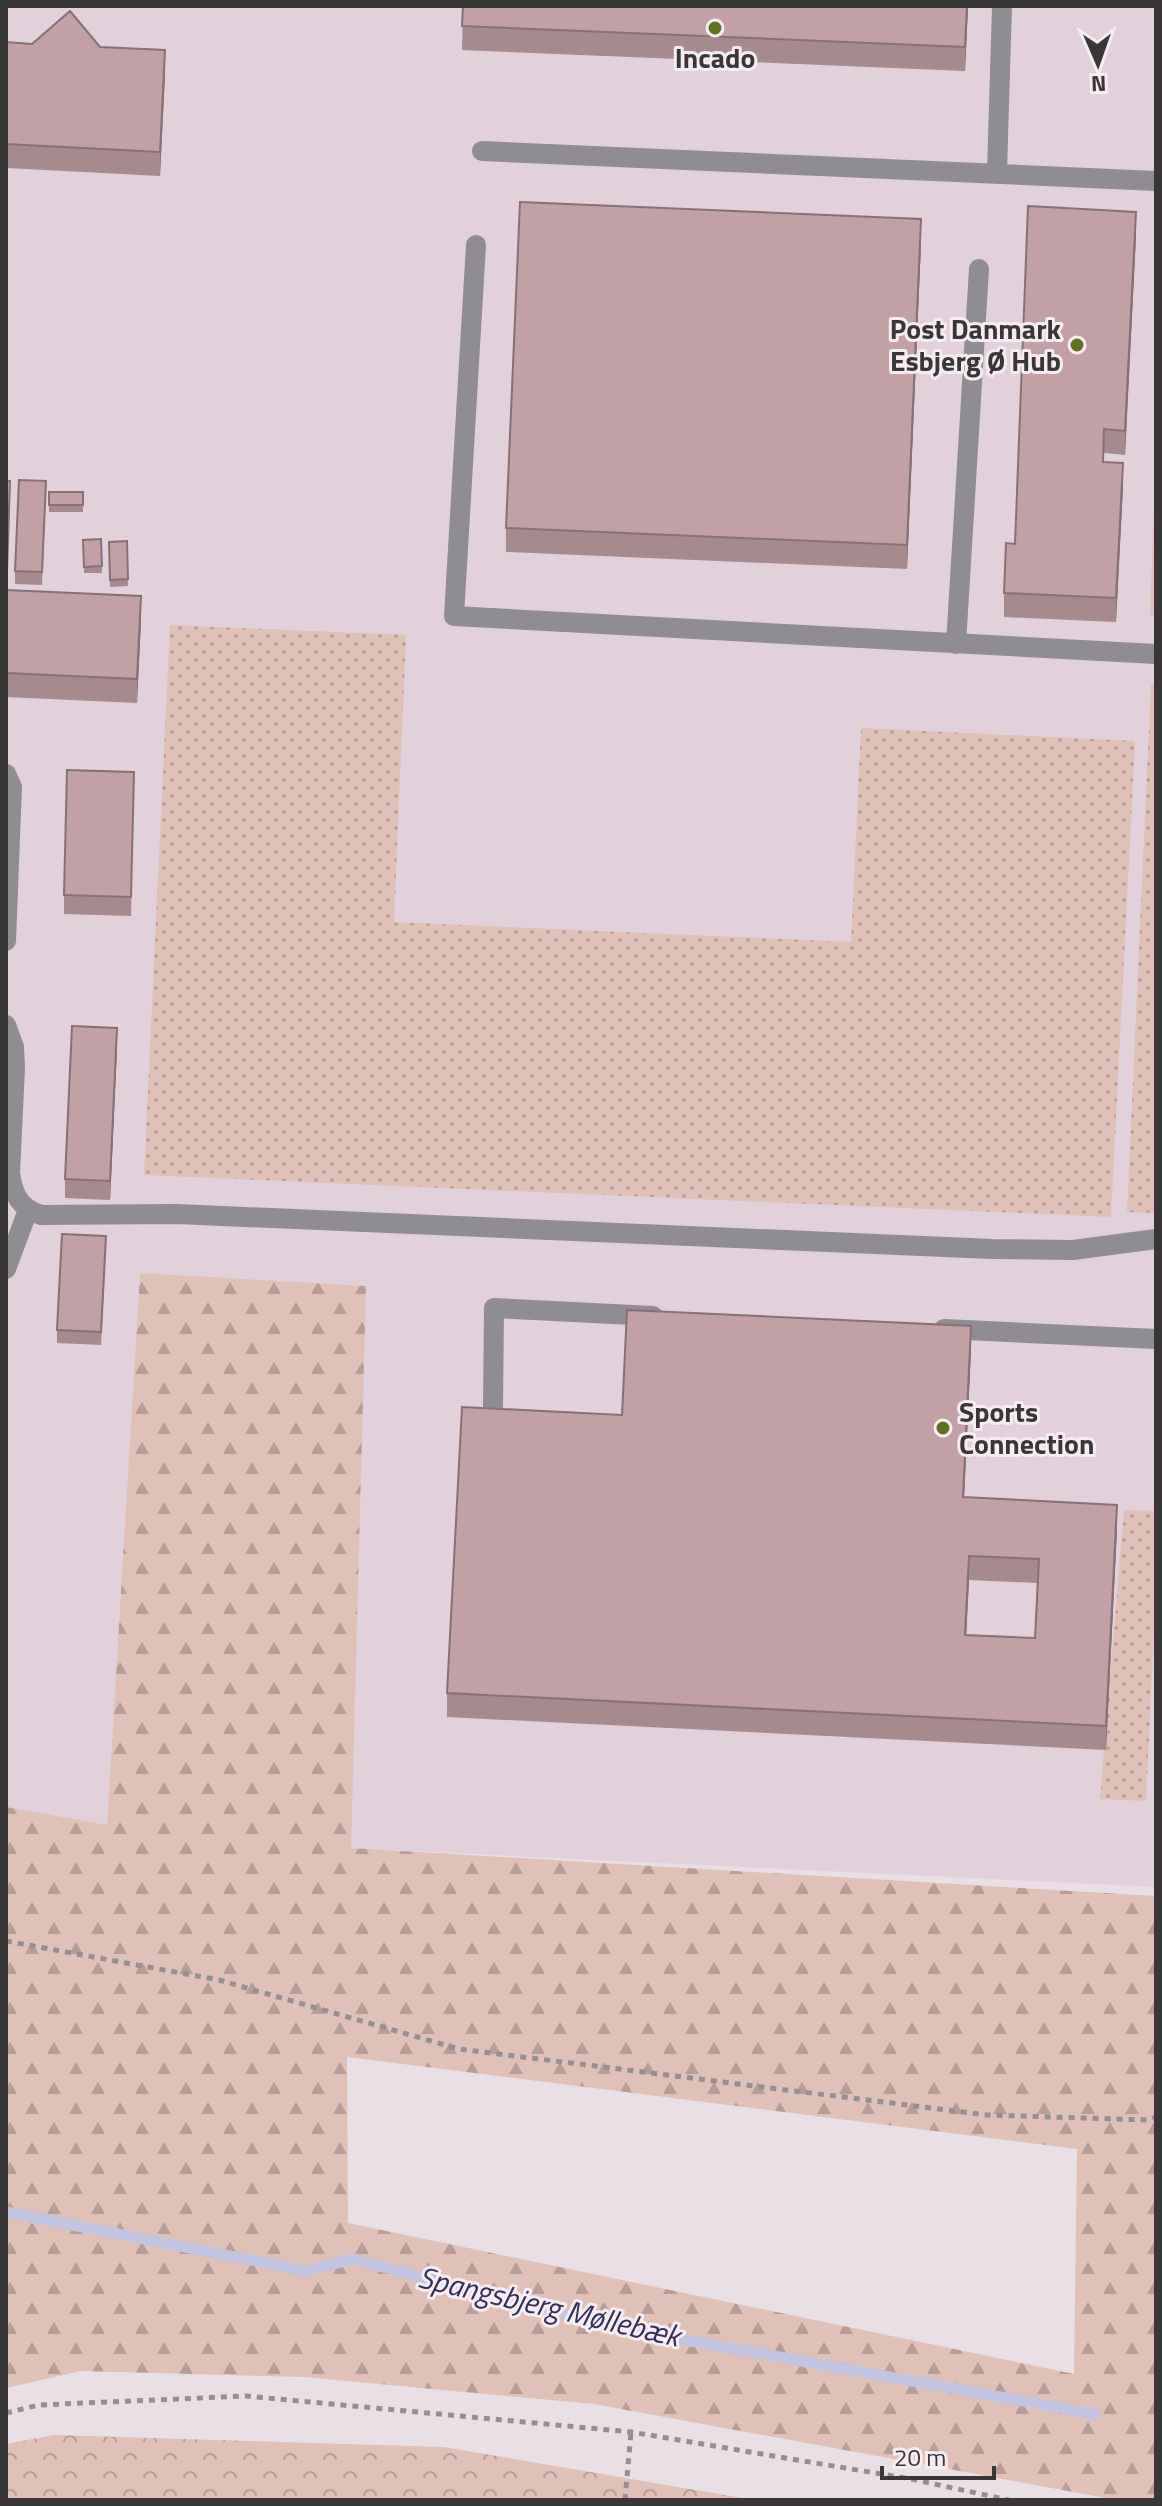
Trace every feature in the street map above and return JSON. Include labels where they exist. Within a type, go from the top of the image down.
[{"type":"lane","points":[[997,171],[1002,6]]},
{"type":"lane","points":[[482,151],[997,171],[1156,181]]},
{"type":"lane","points":[[476,245],[454,616],[1156,654]]},
{"type":"lane","points":[[956,644],[979,269]]},
{"type":"lane","points":[[6,774],[12,787],[6,941]]},
{"type":"lane","points":[[6,1025],[14,1047],[15,1067],[10,1173],[12,1190],[28,1210],[60,1217],[177,1214],[992,1249],[1073,1250],[1156,1239]]},
{"type":"lane","points":[[6,1269],[28,1210]]},
{"type":"lane","points":[[493,1407],[494,1308],[666,1316]]},
{"type":"lane","points":[[932,1329],[1156,1339]]},
{"type":"path","points":[[6,1941],[219,1980],[459,2049],[987,2115],[1148,2120],[1156,2117]]},
{"type":"path","points":[[6,2413],[39,2405],[246,2396],[631,2432],[911,2479],[1009,2500]]},
{"type":"path","points":[[625,2500],[631,2432]]},
{"type":"shaded area","points":[[6,6],[1156,6],[1156,1887],[350,1848],[365,1286],[140,1274],[107,1826],[6,1807]]},
{"type":"green space","points":[[1156,455],[1156,615],[1150,615]]},
{"type":"green space","points":[[170,625],[406,635],[394,922],[851,942],[861,728],[1135,741],[1111,1217],[144,1175]]},
{"type":"green space","points":[[1151,684],[1156,684],[1156,1213],[1127,1212]]},
{"type":"green space","points":[[140,1273],[366,1286],[351,1848],[1156,1896],[1156,2499],[1117,2500],[594,2404],[304,2377],[81,2371],[6,2388],[6,1807],[107,1825]],"holes":[[[347,2057],[1077,2149],[1074,2374],[348,2223]]]},
{"type":"green space","points":[[1124,1510],[1156,1511],[1156,1584],[1146,1801],[1100,1799]]},
{"type":"green space","points":[[54,2435],[444,2447],[754,2500],[6,2500],[6,2444]]},
{"type":"building","points":[[463,6],[967,6],[965,47],[462,26]]},
{"type":"building","points":[[70,11],[100,47],[165,50],[160,152],[6,144],[6,42],[32,44]]},
{"type":"building","points":[[520,202],[921,219],[907,545],[506,528]]},
{"type":"building","name":"Post Danmark Esbjerg Ø Hub","points":[[1028,206],[1136,212],[1125,431],[1104,429],[1103,462],[1123,463],[1116,598],[1004,593],[1006,543],[1015,544]]},
{"type":"building","points":[[19,480],[46,481],[42,572],[15,571]]},
{"type":"building","points":[[6,481],[10,481],[7,572],[6,572]]},
{"type":"building","points":[[49,492],[83,492],[83,505],[49,505]]},
{"type":"building","points":[[101,539],[102,566],[84,567],[83,540]]},
{"type":"building","points":[[127,541],[128,579],[110,580],[109,542]]},
{"type":"building","points":[[6,590],[141,596],[137,679],[6,673]]},
{"type":"building","points":[[67,770],[134,772],[131,897],[64,895]]},
{"type":"building","points":[[72,1026],[117,1028],[110,1181],[65,1179]]},
{"type":"building","points":[[62,1234],[106,1236],[101,1332],[57,1330]]},
{"type":"building","points":[[627,1310],[971,1326],[963,1497],[1117,1505],[1106,1726],[447,1693],[462,1407],[622,1415]],"holes":[[[969,1556],[1039,1559],[1035,1638],[965,1635]]]},
{"type":"waterway","name":"Spangsbjerg Møllebæk","points":[[6,2212],[307,2271],[352,2259],[619,2328],[1095,2414]]},
{"type":"place","name":"Incado","points":[[715,28]]},
{"type":"place","name":"Post Danmark Esbjerg Ø Hub","points":[[1077,345]]},
{"type":"place","name":"Sports Connection","points":[[943,1428]]}]
